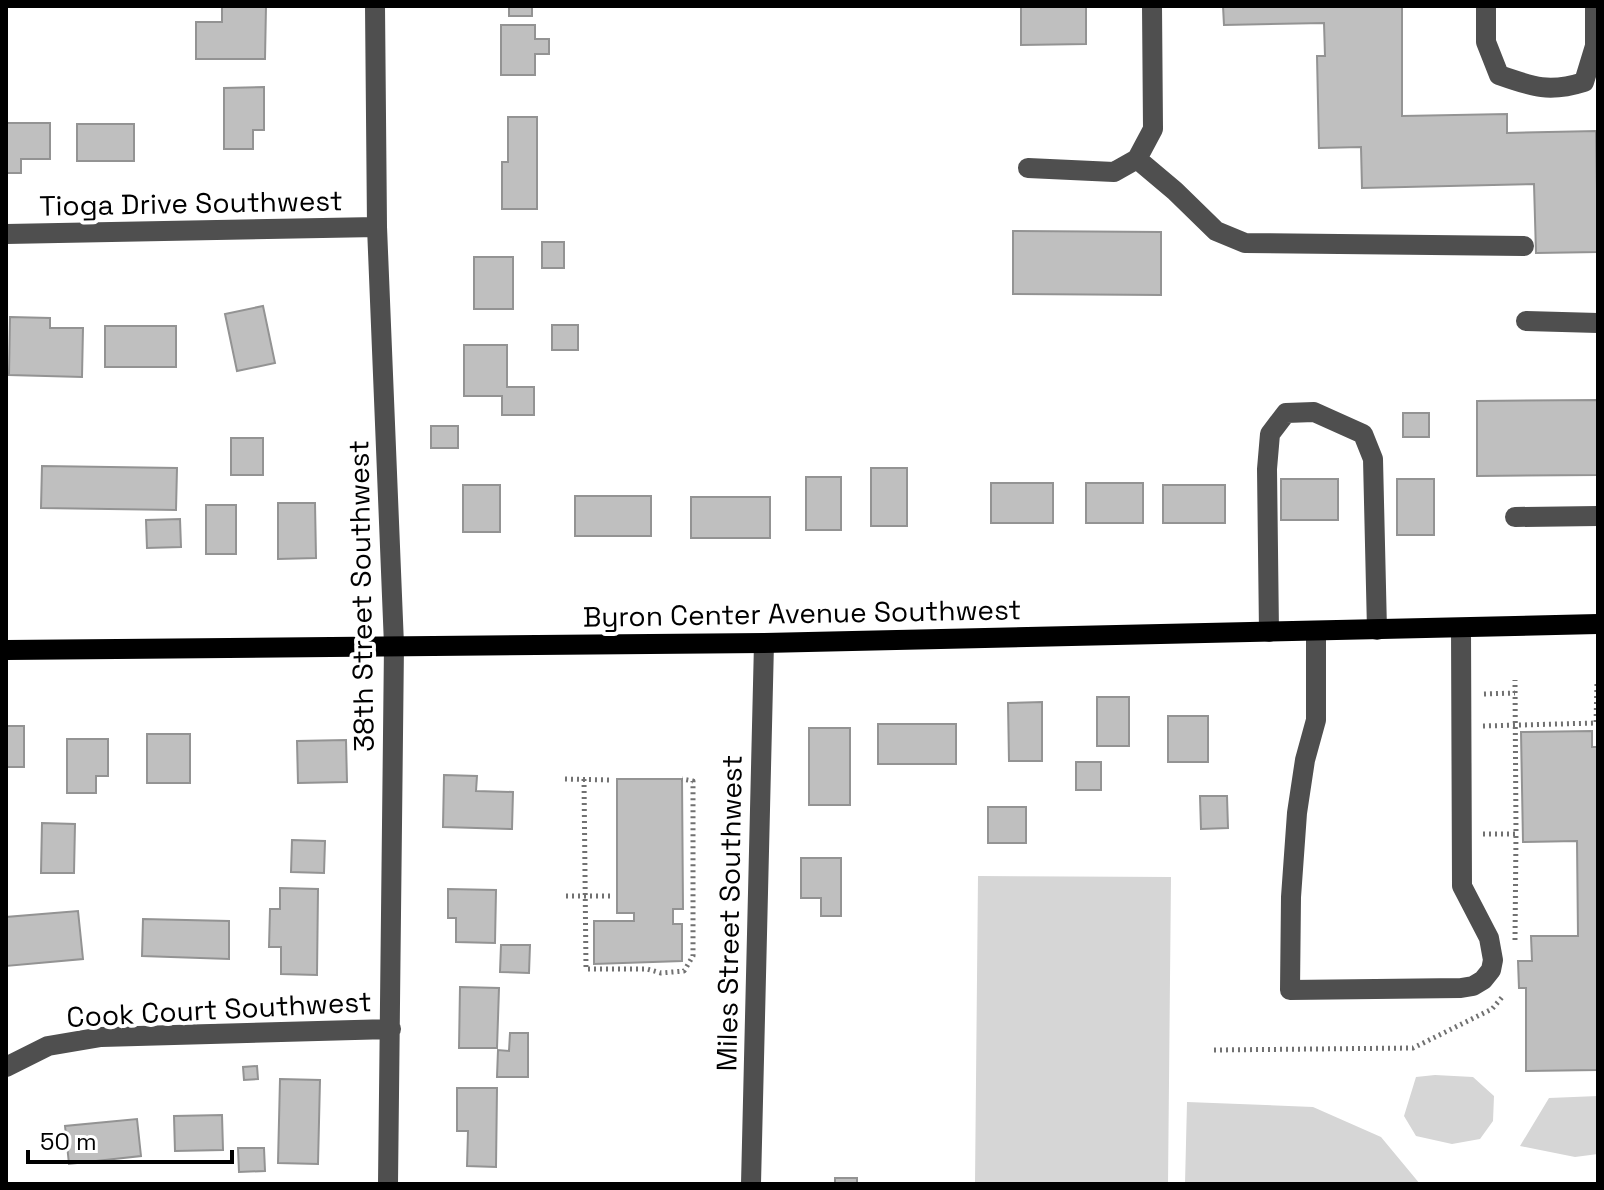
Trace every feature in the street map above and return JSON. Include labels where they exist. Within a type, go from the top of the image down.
[{"type":"main road","name":"Byron Center Avenue Southwest","points":[[6,650],[764,643],[1598,624]]},
{"type":"street","name":"38th Street Southwest","points":[[375,6],[377,227],[394,645],[388,1184]]},
{"type":"street","points":[[1028,168],[1114,172],[1137,159],[1153,129],[1152,6]]},
{"type":"street","points":[[1486,6],[1486,42],[1499,75],[1527,85],[1560,90],[1584,82],[1595,46],[1595,6]]},
{"type":"street","points":[[1137,159],[1216,231],[1245,243],[1524,246]]},
{"type":"street","name":"Tioga Drive Southwest","points":[[6,234],[377,227]]},
{"type":"street","points":[[1526,321],[1598,323]]},
{"type":"street","points":[[1269,632],[1267,469],[1270,434],[1286,413],[1314,412],[1363,434],[1373,459],[1377,630]]},
{"type":"street","points":[[1515,517],[1598,516]]},
{"type":"street","points":[[1316,631],[1316,720],[1305,760],[1297,813],[1291,897],[1290,990],[1461,988],[1473,986],[1491,970],[1493,960],[1489,938],[1462,886],[1461,628]]},
{"type":"street","name":"Miles Street Southwest","points":[[751,1184],[764,643]]},
{"type":"street","name":"Cook Court Southwest","points":[[6,1067],[48,1046],[101,1037],[391,1029]]},
{"type":"path","points":[[1515,680],[1516,952]]},
{"type":"path","points":[[1462,726],[1596,723],[1597,683]]},
{"type":"path","points":[[1480,687],[1475,694],[1515,693]]},
{"type":"path","points":[[565,779],[612,780]]},
{"type":"path","points":[[584,779],[586,969],[647,969],[661,973],[684,971],[693,956],[693,781],[682,779]]},
{"type":"path","points":[[1485,842],[1483,834],[1516,834]]},
{"type":"path","points":[[566,896],[614,896]]},
{"type":"path","points":[[1510,931],[1515,940]]},
{"type":"path","points":[[1214,1050],[1413,1048],[1492,1009],[1506,992]]},
{"type":"shaded area","points":[[978,876],[1171,877],[1168,1184],[975,1184]]},
{"type":"shaded area","points":[[1416,1077],[1473,1077],[1494,1096],[1493,1121],[1480,1139],[1452,1144],[1416,1136],[1404,1116]]},
{"type":"shaded area","points":[[1598,1096],[1598,1154],[1575,1157],[1520,1146],[1549,1098]]},
{"type":"shaded area","points":[[1187,1102],[1313,1107],[1381,1137],[1420,1184],[1185,1184]]},
{"type":"building","points":[[222,6],[266,6],[265,59],[196,59],[196,22],[222,22]]},
{"type":"building","points":[[509,6],[532,6],[532,16],[509,16]]},
{"type":"building","points":[[1021,6],[1086,6],[1086,44],[1021,45]]},
{"type":"building","points":[[1223,6],[1402,6],[1402,116],[1507,114],[1507,133],[1596,131],[1598,252],[1536,253],[1534,184],[1362,188],[1361,147],[1319,148],[1317,56],[1325,56],[1324,23],[1224,25]]},
{"type":"building","points":[[501,25],[535,25],[535,39],[549,39],[549,54],[535,54],[535,75],[501,75]]},
{"type":"building","points":[[264,87],[264,130],[253,130],[253,149],[224,149],[224,88]]},
{"type":"building","points":[[508,117],[537,117],[537,209],[502,209],[502,162],[508,162]]},
{"type":"building","points":[[6,123],[50,123],[50,159],[21,159],[21,173],[6,173]]},
{"type":"building","points":[[77,124],[134,124],[134,161],[77,161]]},
{"type":"building","points":[[1013,231],[1161,232],[1161,295],[1013,294]]},
{"type":"building","points":[[542,242],[564,242],[564,268],[542,268]]},
{"type":"building","points":[[474,257],[513,257],[513,309],[474,309]]},
{"type":"building","points":[[263,306],[275,363],[237,371],[225,314]]},
{"type":"building","points":[[10,317],[50,318],[50,328],[83,328],[82,377],[9,375]]},
{"type":"building","points":[[552,325],[578,325],[578,350],[552,350]]},
{"type":"building","points":[[105,326],[176,326],[176,367],[105,367]]},
{"type":"building","points":[[464,345],[507,345],[507,387],[534,387],[534,415],[502,415],[502,396],[464,396]]},
{"type":"building","points":[[1598,400],[1598,475],[1477,476],[1477,401]]},
{"type":"building","points":[[1403,413],[1429,413],[1429,437],[1403,437]]},
{"type":"building","points":[[431,426],[458,426],[458,448],[431,448]]},
{"type":"building","points":[[231,438],[263,438],[263,475],[231,475]]},
{"type":"building","points":[[42,466],[177,468],[176,510],[41,508]]},
{"type":"building","points":[[871,468],[907,468],[907,526],[871,526]]},
{"type":"building","points":[[806,477],[841,477],[841,530],[806,530]]},
{"type":"building","points":[[1281,479],[1338,479],[1338,520],[1281,520]]},
{"type":"building","points":[[1397,479],[1434,479],[1434,535],[1397,535]]},
{"type":"building","points":[[991,483],[1053,483],[1053,523],[991,523]]},
{"type":"building","points":[[1086,483],[1143,483],[1143,523],[1086,523]]},
{"type":"building","points":[[463,485],[500,485],[500,532],[463,532]]},
{"type":"building","points":[[1163,485],[1225,485],[1225,523],[1163,523]]},
{"type":"building","points":[[575,496],[651,496],[651,536],[575,536]]},
{"type":"building","points":[[691,497],[770,497],[770,538],[691,538]]},
{"type":"building","points":[[278,503],[315,503],[316,558],[278,559]]},
{"type":"building","points":[[206,505],[236,505],[236,554],[206,554]]},
{"type":"building","points":[[180,519],[181,547],[147,548],[146,520]]},
{"type":"building","points":[[1097,697],[1129,697],[1129,746],[1097,746]]},
{"type":"building","points":[[1042,702],[1042,761],[1009,761],[1008,703]]},
{"type":"building","points":[[1168,716],[1208,716],[1208,762],[1168,762]]},
{"type":"building","points":[[878,724],[956,724],[956,764],[878,764]]},
{"type":"building","points":[[6,726],[24,726],[24,767],[6,767]]},
{"type":"building","points":[[809,728],[850,728],[850,805],[809,805]]},
{"type":"building","points":[[1592,731],[1592,747],[1598,747],[1598,1070],[1526,1071],[1526,988],[1519,988],[1518,961],[1532,961],[1531,936],[1578,936],[1577,841],[1523,842],[1521,732]]},
{"type":"building","points":[[147,734],[190,734],[190,783],[147,783]]},
{"type":"building","points":[[67,739],[108,739],[108,776],[96,776],[96,793],[67,793]]},
{"type":"building","points":[[346,740],[347,782],[298,783],[297,741]]},
{"type":"building","points":[[1076,762],[1101,762],[1101,790],[1076,790]]},
{"type":"building","points":[[444,775],[477,776],[476,791],[513,792],[512,829],[443,827]]},
{"type":"building","points":[[617,779],[682,779],[683,909],[673,909],[673,924],[682,924],[682,961],[594,964],[594,921],[634,921],[634,913],[617,913]]},
{"type":"building","points":[[1200,796],[1227,796],[1228,828],[1201,829]]},
{"type":"building","points":[[988,807],[1026,807],[1026,843],[988,843]]},
{"type":"building","points":[[42,823],[75,824],[74,873],[41,873]]},
{"type":"building","points":[[292,840],[325,841],[324,873],[291,872]]},
{"type":"building","points":[[801,858],[841,858],[841,916],[821,916],[821,898],[801,898]]},
{"type":"building","points":[[280,888],[318,889],[317,975],[281,974],[281,947],[269,947],[270,909],[280,909]]},
{"type":"building","points":[[448,889],[496,890],[495,943],[456,942],[456,918],[448,918]]},
{"type":"building","points":[[78,911],[83,959],[6,966],[6,917]]},
{"type":"building","points":[[143,919],[229,921],[229,959],[142,956]]},
{"type":"building","points":[[501,945],[530,945],[529,973],[500,972]]},
{"type":"building","points":[[460,987],[499,988],[497,1048],[459,1048]]},
{"type":"building","points":[[510,1033],[528,1033],[528,1077],[497,1077],[498,1050],[509,1051]]},
{"type":"building","points":[[257,1066],[258,1079],[244,1080],[243,1067]]},
{"type":"building","points":[[280,1079],[320,1080],[318,1164],[278,1163]]},
{"type":"building","points":[[457,1088],[497,1088],[496,1167],[467,1166],[468,1131],[457,1131]]},
{"type":"building","points":[[222,1115],[223,1150],[175,1151],[174,1116]]},
{"type":"building","points":[[137,1119],[141,1156],[69,1164],[65,1126]]},
{"type":"building","points":[[238,1148],[264,1148],[265,1171],[239,1172]]},
{"type":"building","points":[[835,1178],[857,1178],[857,1184],[835,1184]]}]
